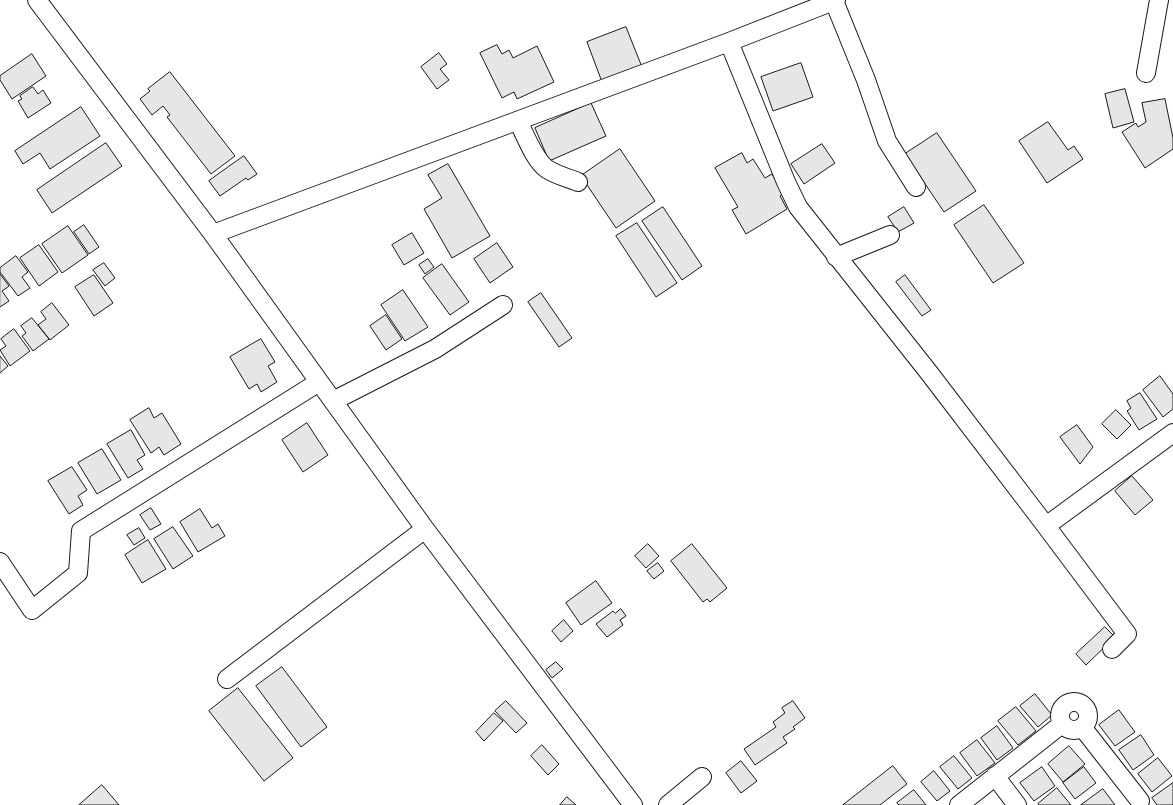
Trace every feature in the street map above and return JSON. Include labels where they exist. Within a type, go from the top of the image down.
[{"type":"street","points":[[37,0],[213,234],[425,529],[633,805]]},
{"type":"street","points":[[213,234],[729,42],[835,0],[866,80],[887,141],[916,187]]},
{"type":"street","points":[[1146,74],[1159,0]]},
{"type":"street","points":[[729,42],[792,197],[805,217],[930,374],[1127,634],[1112,649]]},
{"type":"street","points":[[518,121],[534,152],[543,165],[551,171],[578,182]]},
{"type":"street","points":[[836,257],[890,235]]},
{"type":"street","points":[[333,401],[435,349],[503,305]]},
{"type":"street","points":[[0,562],[32,610],[78,573],[82,531],[319,382]]},
{"type":"street","points":[[1046,526],[1173,433]]},
{"type":"street","points":[[227,679],[425,529]]},
{"type":"street","points":[[1077,702],[1085,707],[1088,716],[1082,727],[1074,730],[1062,724],[1060,720],[1061,710],[1068,703],[1077,702]]},
{"type":"street","points":[[959,805],[1062,724]]},
{"type":"street","points":[[1082,727],[1140,801]]},
{"type":"street","points":[[995,776],[1017,805]]},
{"type":"street","points":[[668,805],[702,777]]},
{"type":"building","points":[[626,27],[642,67],[602,82],[587,42]]},
{"type":"building","points":[[497,45],[502,54],[509,50],[513,58],[537,46],[554,82],[517,99],[514,92],[502,98],[480,53]]},
{"type":"building","points":[[439,53],[447,64],[440,69],[449,80],[437,89],[421,67]]},
{"type":"building","points":[[32,54],[46,76],[12,99],[0,80],[0,76]]},
{"type":"building","points":[[801,63],[813,97],[773,111],[761,77]]},
{"type":"building","points":[[170,72],[235,156],[211,174],[167,117],[170,115],[163,106],[152,115],[140,99],[150,91],[148,89]]},
{"type":"building","points":[[33,87],[38,94],[43,90],[51,103],[28,118],[18,101],[22,99],[20,96]]},
{"type":"building","points":[[1125,89],[1134,122],[1113,128],[1105,94]]},
{"type":"building","points":[[1165,99],[1173,138],[1173,149],[1145,168],[1122,132],[1136,123],[1138,127],[1146,122],[1142,103]]},
{"type":"building","points":[[591,103],[606,136],[549,161],[535,128]]},
{"type":"building","points":[[81,107],[100,136],[50,169],[40,153],[23,164],[15,151]]},
{"type":"building","points":[[1048,122],[1068,150],[1074,146],[1083,159],[1047,183],[1019,141]]},
{"type":"building","points":[[937,133],[976,191],[944,212],[905,154]]},
{"type":"building","points":[[106,143],[122,166],[52,213],[37,190]]},
{"type":"building","points":[[822,144],[835,163],[804,184],[791,164]]},
{"type":"building","points":[[620,149],[655,201],[616,228],[581,176]]},
{"type":"building","points":[[742,153],[747,163],[753,159],[765,178],[772,174],[784,193],[780,196],[787,209],[746,234],[732,210],[738,207],[715,168]]},
{"type":"building","points":[[244,156],[257,174],[248,180],[246,178],[220,196],[209,181]]},
{"type":"building","points":[[448,164],[490,236],[452,258],[424,209],[442,198],[428,175]]},
{"type":"building","points":[[984,205],[1024,263],[993,283],[954,225]]},
{"type":"building","points":[[663,207],[702,266],[682,280],[642,221]]},
{"type":"building","points":[[904,207],[914,223],[898,232],[888,217]]},
{"type":"building","points":[[637,223],[677,283],[656,297],[616,236]]},
{"type":"building","points":[[84,225],[99,247],[89,254],[74,232]]},
{"type":"building","points":[[68,226],[88,255],[62,273],[42,244]]},
{"type":"building","points":[[412,233],[424,253],[404,265],[392,245]]},
{"type":"building","points":[[497,243],[513,267],[490,283],[474,259]]},
{"type":"building","points":[[39,245],[58,272],[39,286],[20,258]]},
{"type":"building","points":[[16,256],[28,272],[22,277],[30,288],[18,296],[0,272],[0,268]]},
{"type":"building","points":[[428,259],[434,267],[425,274],[419,265]]},
{"type":"building","points":[[104,263],[115,278],[105,286],[93,270]]},
{"type":"building","points":[[442,264],[469,302],[450,315],[423,278]]},
{"type":"building","points":[[0,274],[9,286],[2,291],[9,301],[0,307]]},
{"type":"building","points":[[94,275],[113,303],[94,316],[75,287]]},
{"type":"building","points":[[905,275],[931,310],[922,316],[896,282]]},
{"type":"building","points":[[403,290],[428,327],[405,341],[381,305]]},
{"type":"building","points":[[541,293],[572,338],[559,347],[528,302]]},
{"type":"building","points":[[52,303],[69,325],[50,340],[38,325],[46,319],[41,312]]},
{"type":"building","points":[[386,315],[402,339],[386,350],[370,326]]},
{"type":"building","points":[[32,318],[49,339],[33,351],[22,336],[26,333],[21,326]]},
{"type":"building","points":[[14,329],[30,351],[10,366],[0,350],[6,346],[1,339]]},
{"type":"building","points":[[261,339],[275,362],[268,366],[277,382],[261,392],[257,384],[249,389],[230,357]]},
{"type":"building","points":[[0,356],[8,366],[0,373]]},
{"type":"building","points":[[1160,376],[1173,394],[1173,409],[1163,417],[1143,390]]},
{"type":"building","points":[[1140,393],[1157,419],[1139,430],[1127,411],[1131,408],[1127,401]]},
{"type":"building","points":[[149,408],[154,418],[162,413],[181,444],[164,455],[159,447],[151,453],[130,420]]},
{"type":"building","points":[[1116,410],[1131,425],[1117,439],[1102,424]]},
{"type":"building","points":[[307,423],[328,455],[303,472],[282,440]]},
{"type":"building","points":[[1077,425],[1093,447],[1080,464],[1060,437]]},
{"type":"building","points":[[131,430],[145,455],[137,460],[143,469],[128,478],[107,444]]},
{"type":"building","points":[[102,449],[121,480],[97,494],[78,463]]},
{"type":"building","points":[[72,467],[87,490],[78,496],[83,505],[69,514],[48,481]]},
{"type":"building","points":[[1132,476],[1153,500],[1135,515],[1115,491]]},
{"type":"building","points":[[151,508],[161,524],[150,530],[140,515]]},
{"type":"building","points":[[200,509],[212,528],[218,524],[225,536],[198,552],[180,522]]},
{"type":"building","points":[[173,527],[193,556],[173,569],[154,539]]},
{"type":"building","points":[[139,528],[145,538],[134,545],[127,535]]},
{"type":"building","points":[[148,540],[166,569],[142,583],[125,555]]},
{"type":"building","points":[[648,544],[659,556],[646,568],[635,556]]},
{"type":"building","points":[[692,544],[727,588],[710,602],[707,599],[703,602],[671,561]]},
{"type":"building","points":[[658,563],[664,571],[654,579],[647,571]]},
{"type":"building","points":[[596,581],[612,603],[581,625],[566,603]]},
{"type":"building","points":[[621,609],[626,616],[620,620],[623,625],[607,637],[596,624],[613,611],[615,613]]},
{"type":"building","points":[[564,620],[573,631],[561,642],[552,631]]},
{"type":"building","points":[[1105,627],[1115,637],[1086,665],[1076,654]]},
{"type":"building","points":[[556,662],[563,669],[552,678],[546,670]]},
{"type":"building","points":[[282,667],[327,727],[301,747],[256,686]]},
{"type":"building","points":[[238,688],[293,758],[264,781],[209,711]]},
{"type":"building","points":[[1035,694],[1052,715],[1038,727],[1020,706]]},
{"type":"building","points":[[506,701],[527,723],[516,733],[495,711]]},
{"type":"building","points":[[793,701],[805,718],[793,727],[795,729],[783,737],[787,743],[755,765],[744,749],[776,727],[773,722],[785,713],[782,708]]},
{"type":"building","points":[[1016,707],[1036,731],[1018,745],[998,721]]},
{"type":"building","points":[[1119,710],[1135,732],[1115,746],[1099,725]]},
{"type":"building","points":[[494,713],[503,721],[484,741],[476,732]]},
{"type":"building","points":[[997,726],[1013,748],[997,760],[981,738]]},
{"type":"building","points":[[1141,735],[1154,755],[1133,770],[1119,750]]},
{"type":"building","points":[[977,740],[995,763],[977,776],[960,753]]},
{"type":"building","points":[[542,745],[559,764],[548,775],[531,756]]},
{"type":"building","points":[[1069,746],[1085,764],[1063,782],[1048,764]]},
{"type":"building","points":[[954,756],[972,778],[958,789],[940,767]]},
{"type":"building","points":[[1158,758],[1172,776],[1152,792],[1138,774]]},
{"type":"building","points":[[741,761],[757,781],[741,793],[726,773]]},
{"type":"building","points":[[893,766],[907,784],[880,805],[843,805]]},
{"type":"building","points":[[1042,767],[1055,786],[1034,801],[1020,783]]},
{"type":"building","points":[[1084,767],[1096,783],[1075,799],[1063,783]]},
{"type":"building","points":[[934,771],[950,791],[937,801],[921,782]]},
{"type":"building","points":[[1173,783],[1173,805],[1157,805],[1152,798]]},
{"type":"building","points":[[102,785],[119,805],[79,805]]},
{"type":"building","points":[[1057,788],[1071,805],[1038,804]]},
{"type":"building","points":[[1103,789],[1115,805],[1081,805]]},
{"type":"building","points":[[914,790],[926,805],[899,805],[897,803]]},
{"type":"building","points":[[567,797],[576,805],[560,805]]}]
